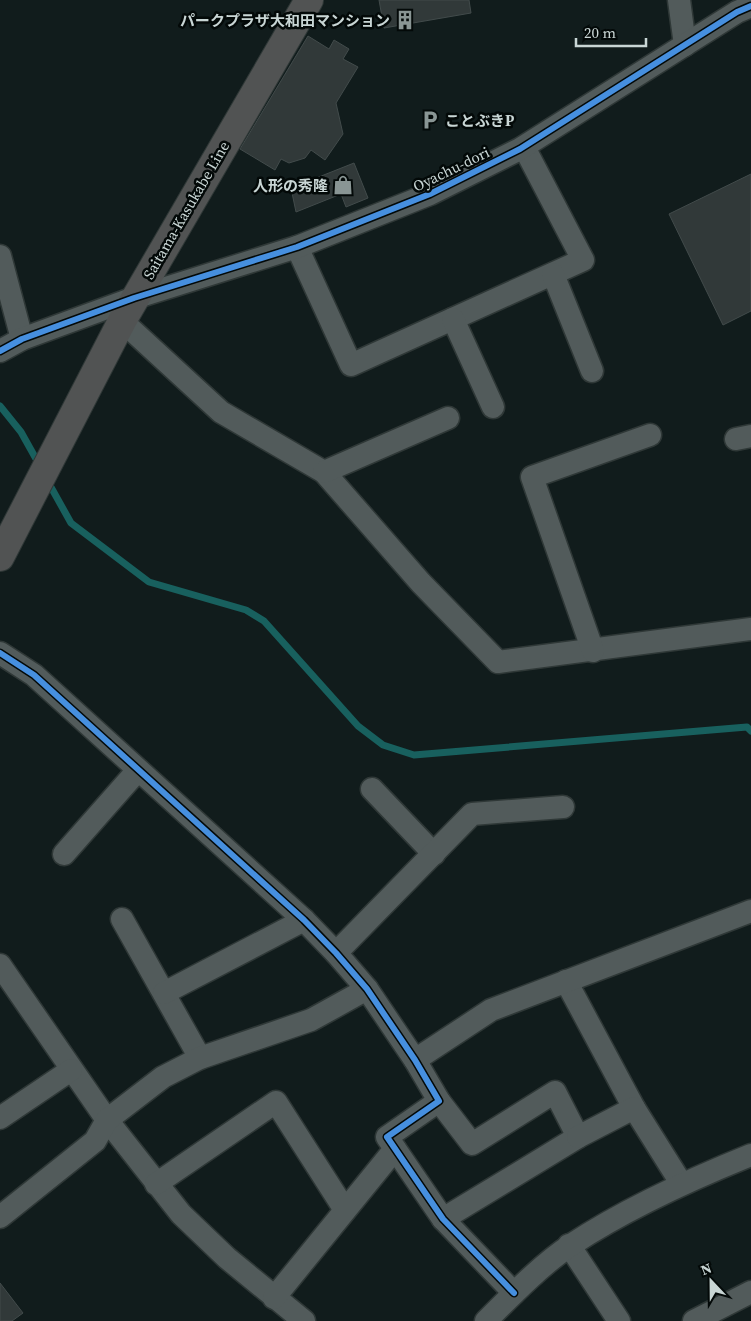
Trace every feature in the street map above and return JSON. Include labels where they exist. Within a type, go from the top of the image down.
[{"type":"main road","name":"Saitama-Kasukabe Line","points":[[0,557],[128,309],[308,0]]},
{"type":"street","points":[[679,0],[685,45]]},
{"type":"street","name":"Oyachu-dori","points":[[0,351],[22,339],[128,309],[297,247],[430,194],[524,147],[737,12],[751,6]]},
{"type":"street","points":[[297,247],[351,365],[583,260],[524,147]]},
{"type":"street","points":[[0,256],[22,339]]},
{"type":"street","points":[[553,274],[592,371]]},
{"type":"street","points":[[128,309],[221,412],[324,472],[421,583],[498,662],[751,629]]},
{"type":"street","points":[[453,319],[493,407]]},
{"type":"street","points":[[324,472],[448,418]]},
{"type":"street","points":[[593,651],[532,477],[650,435]]},
{"type":"street","points":[[0,653],[34,675],[304,920],[336,953],[367,990],[415,1060],[439,1101],[472,1144],[555,1092],[578,1136]]},
{"type":"street","points":[[64,854],[138,770]]},
{"type":"street","points":[[372,789],[434,854]]},
{"type":"street","points":[[336,953],[472,814],[563,807]]},
{"type":"street","points":[[415,1060],[491,1010],[751,911]]},
{"type":"street","points":[[122,919],[200,1058]]},
{"type":"street","points":[[164,993],[304,920]]},
{"type":"street","points":[[0,965],[71,1070],[156,1184],[201,1233],[274,1298],[304,1321]]},
{"type":"street","points":[[566,981],[634,1108],[681,1183]]},
{"type":"street","points":[[0,1217],[95,1141],[107,1120],[163,1077],[200,1058],[311,1020],[367,990]]},
{"type":"street","points":[[0,1118],[71,1070]]},
{"type":"street","points":[[439,1101],[387,1137],[443,1219],[514,1293]]},
{"type":"street","points":[[156,1184],[276,1102],[346,1210]]},
{"type":"street","points":[[443,1219],[578,1136],[634,1108]]},
{"type":"street","points":[[274,1298],[395,1149]]},
{"type":"street","points":[[486,1321],[514,1293],[570,1246],[681,1183],[751,1155]]},
{"type":"street","points":[[570,1246],[619,1321]]},
{"type":"street","points":[[694,1321],[751,1292]]},
{"type":"building","name":"パークプラザ大和田マンション","points":[[379,0],[469,0],[471,13],[384,28]]},
{"type":"building","points":[[308,36],[329,49],[334,40],[349,49],[343,59],[358,67],[336,103],[343,134],[325,160],[311,150],[305,158],[289,163],[281,159],[275,170],[240,149]]},
{"type":"building","points":[[354,163],[368,198],[346,207],[341,194],[296,212],[291,188]]},
{"type":"building","points":[[751,174],[751,311],[723,325],[669,214]]},
{"type":"building","points":[[0,1283],[23,1313],[12,1321],[0,1321]]},
{"type":"waterway","points":[[0,406],[21,432],[40,466]]},
{"type":"waterway","points":[[47,480],[71,523],[149,582],[246,610],[264,621],[358,726],[383,745],[414,755],[747,727],[751,731]]},
{"type":"cycle path","points":[[0,351],[22,339],[134,298],[297,247],[430,194],[520,149],[737,12],[751,6]]},
{"type":"cycle path","points":[[0,653],[34,675],[304,920],[367,989],[415,1060],[439,1101],[387,1137],[443,1219],[514,1293]]},
{"type":"place","name":"パークプラザ大和田マンション","points":[[405,20]]},
{"type":"place","name":"ことぶきP","points":[[430,120]]},
{"type":"place","name":"人形の秀隆","points":[[343,185]]}]
